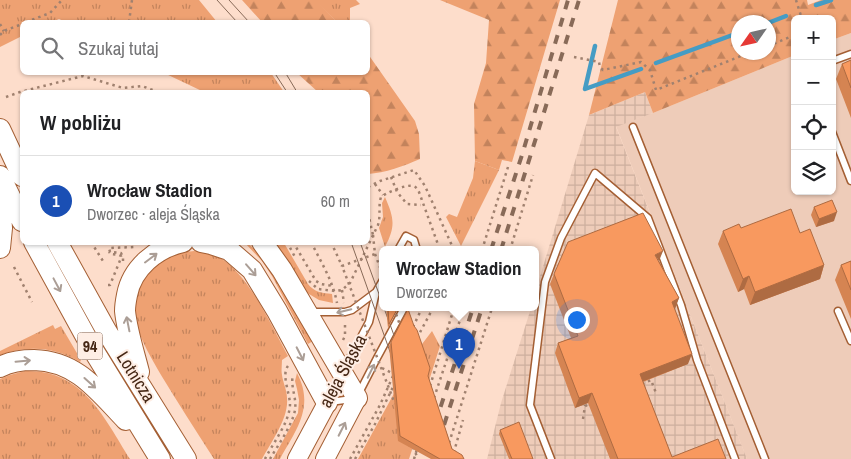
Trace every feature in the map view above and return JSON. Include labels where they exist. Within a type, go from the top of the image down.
[{"type":"main road","points":[[0,128],[20,163]]},
{"type":"main road","points":[[0,176],[20,218]]},
{"type":"main road","points":[[0,200],[2,228],[0,248]]},
{"type":"main road","name":"Lotnicza","points":[[36,245],[92,348],[156,453]]},
{"type":"main road","name":"Lotnicza","points":[[59,245],[102,324],[186,459]]},
{"type":"main road","points":[[142,389],[125,309],[129,286],[144,262],[162,249],[174,245]]},
{"type":"main road","points":[[214,245],[229,250],[252,270],[278,311],[326,403]]},
{"type":"main road","points":[[264,245],[282,270],[357,398]]},
{"type":"main road","points":[[0,367],[20,360],[47,360],[61,364],[81,375],[156,453]]},
{"type":"street","name":"aleja Śląska","points":[[325,459],[357,398]]},
{"type":"street","name":"aleja Śląska","points":[[297,459],[326,403]]},
{"type":"lane","points":[[835,60],[851,54]]},
{"type":"lane","points":[[633,127],[765,459]]},
{"type":"lane","points":[[836,142],[851,181]]},
{"type":"lane","points":[[551,459],[530,404],[545,282],[561,238],[595,173],[648,218],[681,305],[697,360],[735,459]]},
{"type":"lane","points":[[400,246],[406,236],[414,240],[416,246]]},
{"type":"lane","name":"aleja Śląska","points":[[326,403],[369,322],[379,286]]},
{"type":"lane","points":[[307,312],[345,312],[352,310],[376,292]]},
{"type":"lane","name":"aleja Śląska","points":[[357,398],[402,311]]},
{"type":"lane","points":[[838,311],[851,342]]},
{"type":"lane","points":[[326,403],[357,398]]},
{"type":"path","points":[[32,20],[50,13],[62,0]]},
{"type":"path","points":[[129,20],[132,0]]},
{"type":"path","points":[[796,0],[801,15]]},
{"type":"path","points":[[0,24],[4,31]]},
{"type":"path","points":[[0,35],[4,31],[20,25]]},
{"type":"path","points":[[776,43],[791,37]]},
{"type":"path","points":[[574,57],[598,62],[603,70],[641,62],[650,70],[656,90],[731,60]]},
{"type":"path","points":[[35,90],[83,76],[123,88],[142,86],[153,90]]},
{"type":"path","points":[[6,97],[20,94]]},
{"type":"path","points":[[483,246],[508,167]]},
{"type":"path","points":[[370,186],[414,170],[425,186],[452,246]]},
{"type":"path","points":[[511,246],[533,175]]},
{"type":"path","points":[[392,177],[397,192],[407,204],[421,205]]},
{"type":"path","points":[[374,184],[383,195]]},
{"type":"path","points":[[370,242],[380,219],[380,200],[383,195],[411,186],[416,188],[439,246]]},
{"type":"path","points":[[370,224],[379,266]]},
{"type":"path","points":[[93,245],[103,261]]},
{"type":"path","points":[[109,251],[109,248],[134,247],[135,245]]},
{"type":"path","points":[[288,245],[300,265]]},
{"type":"path","points":[[295,245],[316,281],[333,286]]},
{"type":"path","points":[[313,245],[335,291],[337,304]]},
{"type":"path","points":[[332,245],[396,407]]},
{"type":"path","points":[[304,274],[318,289],[342,290],[350,283],[368,245]]},
{"type":"path","points":[[108,285],[121,258],[121,256],[110,254],[109,251]]},
{"type":"path","points":[[109,251],[121,253],[123,259],[110,289]]},
{"type":"path","points":[[342,266],[375,254]]},
{"type":"path","points":[[14,267],[32,302]]},
{"type":"path","points":[[395,311],[403,335]]},
{"type":"path","points":[[411,332],[421,311]]},
{"type":"path","points":[[416,340],[431,311]]},
{"type":"path","points":[[429,388],[453,311]]},
{"type":"path","points":[[433,403],[463,311]]},
{"type":"path","points":[[449,444],[491,311]]},
{"type":"path","points":[[340,346],[345,336],[345,322]]},
{"type":"path","points":[[265,459],[288,416],[290,404],[285,374],[290,363]]},
{"type":"path","points":[[350,459],[380,405],[396,368]]},
{"type":"path","points":[[386,370],[394,374]]},
{"type":"path","points":[[270,459],[286,431],[295,409],[292,377],[295,371]]},
{"type":"path","points":[[355,459],[375,424],[396,380]]},
{"type":"path","points":[[634,387],[651,380],[656,393]]},
{"type":"path","points":[[582,418],[584,406],[593,403]]},
{"type":"path","points":[[452,459],[463,420]]},
{"type":"path","points":[[410,442],[416,459]]},
{"type":"path","points":[[416,459],[417,450]]},
{"type":"shaded area","points":[[851,33],[851,459],[747,459],[616,126],[653,113],[791,57],[791,195],[836,195],[836,39]]},
{"type":"shaded area","points":[[645,92],[653,113],[616,127],[747,459],[487,459],[501,403],[530,311],[539,311],[539,280],[589,115]]},
{"type":"green space","points":[[0,0],[199,0],[215,20],[20,20],[20,37],[0,47]]},
{"type":"green space","points":[[242,0],[316,0],[335,20],[260,20]]},
{"type":"green space","points":[[315,0],[356,0],[360,4],[350,8],[350,20],[335,20]]},
{"type":"green space","points":[[440,0],[560,0],[512,162],[502,160],[499,170],[475,161],[474,104],[486,63],[489,20]]},
{"type":"green space","points":[[618,0],[807,0],[808,5],[821,0],[851,0],[851,33],[836,39],[836,15],[791,15],[791,57],[653,113],[645,92],[589,115]]},
{"type":"green space","points":[[370,57],[415,121],[419,134],[420,159],[394,169],[370,174],[370,90],[316,90],[299,75],[370,75]]},
{"type":"green space","points":[[168,75],[272,75],[283,90],[200,90]]},
{"type":"green space","points":[[475,161],[499,170],[461,246],[446,217],[449,214],[457,217],[473,178]]},
{"type":"green space","points":[[385,197],[392,217],[391,233],[385,246],[379,228],[383,217],[382,203]]},
{"type":"green space","points":[[247,245],[250,245],[270,268],[313,341],[308,344],[272,276],[262,261]]},
{"type":"green space","points":[[276,245],[285,245],[310,287],[322,293],[332,294],[333,303],[319,300],[304,290]]},
{"type":"green space","points":[[194,251],[217,256],[239,274],[258,300],[288,356],[282,360],[282,373],[287,395],[285,414],[279,430],[262,459],[214,459],[161,375],[139,331],[136,317],[136,302],[139,288],[146,276],[162,260],[177,254]]},
{"type":"green space","points":[[53,325],[55,329],[61,326],[81,360],[80,362],[60,353],[41,349],[21,350],[0,355],[0,351]]},
{"type":"green space","points":[[432,331],[440,346],[428,384],[431,392],[409,459],[358,459],[419,348]]},
{"type":"green space","points":[[25,371],[45,372],[62,378],[76,387],[89,398],[100,412],[130,459],[0,459],[0,379]]},
{"type":"green space","points":[[297,373],[302,385],[304,408],[297,428],[280,459],[273,459],[298,413],[299,400],[295,381]]},
{"type":"building","points":[[851,60],[851,88],[842,64]]},
{"type":"building","points":[[832,200],[837,212],[819,219],[814,207]]},
{"type":"building","points":[[791,209],[800,233],[810,229],[824,265],[755,292],[749,276],[743,279],[723,231],[739,224],[741,228]]},
{"type":"building","points":[[643,213],[663,251],[655,255],[679,298],[672,302],[692,354],[640,374],[672,457],[718,439],[726,459],[618,459],[592,393],[579,398],[558,343],[578,336],[554,274],[568,242]]},
{"type":"building","points":[[851,261],[851,290],[841,265]]},
{"type":"building","points":[[388,311],[396,311],[389,324]]},
{"type":"building","points":[[407,311],[409,311],[430,368],[428,376],[452,449],[462,455],[464,459],[440,459],[400,436],[391,342]]},
{"type":"building","points":[[519,422],[533,459],[512,459],[500,430]]},
{"type":"waterway","points":[[816,5],[831,0]]},
{"type":"waterway","points":[[776,20],[786,16]]},
{"type":"waterway","points":[[656,63],[731,36]]},
{"type":"waterway","points":[[595,46],[585,89],[641,69]]},
{"type":"tram line","points":[[217,0],[235,20]]},
{"type":"tram line","points":[[229,0],[247,20]]},
{"type":"tram line","points":[[276,75],[286,90]]},
{"type":"tram line","points":[[287,75],[296,90]]},
{"type":"tram line","points":[[352,245],[394,363]]},
{"type":"tram line","points":[[361,245],[379,294]]},
{"type":"tram line","points":[[385,311],[399,349]]},
{"type":"railway","points":[[492,246],[522,155],[568,0]]},
{"type":"railway","points":[[502,246],[579,0]]},
{"type":"railway","points":[[435,424],[472,311]]},
{"type":"railway","points":[[433,459],[481,311]]},
{"type":"place","name":"Wrocław Stadion","points":[[459,369]]}]
